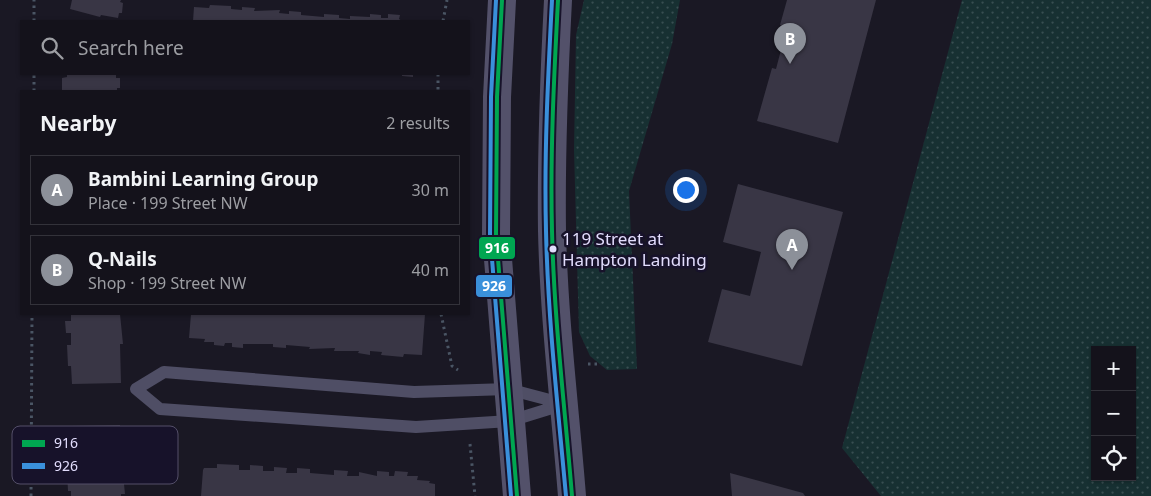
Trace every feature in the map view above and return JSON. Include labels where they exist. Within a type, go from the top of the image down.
[{"type":"main road","points":[[502,0],[497,97],[496,234],[516,496]]},
{"type":"main road","points":[[558,0],[552,99],[552,232],[572,496]]},
{"type":"lane","points":[[164,372],[414,392],[508,389],[565,404],[510,421],[416,427],[160,409],[136,389],[164,372]]},
{"type":"path","points":[[34,0],[34,20]]},
{"type":"path","points":[[443,20],[447,0]]},
{"type":"path","points":[[34,75],[34,90]]},
{"type":"path","points":[[438,75],[438,90]]},
{"type":"path","points":[[31,426],[32,315]]},
{"type":"path","points":[[468,424],[475,496]]},
{"type":"green space","points":[[584,0],[680,0],[672,44],[629,191],[637,369],[607,370],[590,356],[579,332],[574,150],[576,35]]},
{"type":"green space","points":[[962,0],[1151,0],[1151,496],[881,496],[842,448]]},
{"type":"building","points":[[72,0],[121,0],[120,2],[123,3],[122,13],[119,13],[118,18],[101,15],[100,17],[70,9]]},
{"type":"building","points":[[787,0],[876,0],[838,143],[757,121],[772,68],[776,69],[787,27],[780,25]]},
{"type":"building","points":[[210,5],[231,6],[231,9],[242,10],[242,7],[255,8],[254,11],[280,10],[279,13],[289,14],[289,11],[301,12],[301,15],[324,17],[324,14],[339,15],[339,18],[350,19],[350,16],[370,17],[370,14],[381,15],[381,18],[388,18],[388,14],[400,15],[400,20],[193,20],[194,7],[209,8]]},
{"type":"building","points":[[67,75],[116,75],[116,78],[120,78],[120,88],[117,88],[117,90],[62,90],[62,78],[67,77]]},
{"type":"building","points":[[413,75],[413,77],[402,76]]},
{"type":"building","points":[[738,184],[843,212],[802,366],[708,342],[722,289],[750,296],[761,252],[723,242]]},
{"type":"building","points":[[71,315],[120,315],[123,344],[120,344],[121,383],[72,384],[71,366],[68,366],[67,345],[71,345],[71,333],[66,333],[65,321],[71,321]]},
{"type":"building","points":[[191,315],[425,315],[422,355],[404,354],[403,357],[381,355],[382,352],[370,351],[370,355],[358,353],[359,351],[334,351],[335,348],[309,349],[310,347],[286,345],[286,348],[273,347],[273,344],[243,344],[243,348],[232,347],[232,343],[225,343],[224,346],[214,345],[214,342],[204,342],[205,339],[189,338]]},
{"type":"building","points":[[120,425],[120,426],[70,426]]},
{"type":"building","points":[[217,464],[239,465],[239,470],[250,470],[250,465],[263,466],[263,471],[274,471],[274,467],[287,468],[286,473],[297,473],[297,468],[310,469],[310,473],[334,475],[334,470],[348,471],[347,476],[359,476],[359,472],[377,476],[377,471],[389,472],[389,476],[394,476],[395,471],[408,472],[407,476],[418,476],[417,480],[430,481],[429,483],[435,484],[435,496],[201,496],[204,468],[217,468]]},
{"type":"building","points":[[730,473],[803,493],[805,496],[732,496]]},
{"type":"building","points":[[68,484],[124,484],[125,494],[121,494],[121,496],[71,496],[71,491],[68,491]]},
{"type":"transit line","name":"926","points":[[496,0],[491,97],[490,234],[511,496]]},
{"type":"transit line","name":"916","points":[[502,0],[497,97],[496,234],[517,496]]},
{"type":"transit line","name":"926","points":[[552,0],[546,144],[546,231],[551,331],[566,496]]},
{"type":"transit line","name":"916","points":[[558,0],[552,144],[552,231],[557,331],[572,496]]},
{"type":"place","name":"Q-Nails","points":[[790,64]]},
{"type":"place","name":"119 Street at Hampton Landing","points":[[553,249]]},
{"type":"place","name":"Bambini Learning Group","points":[[792,270]]}]
